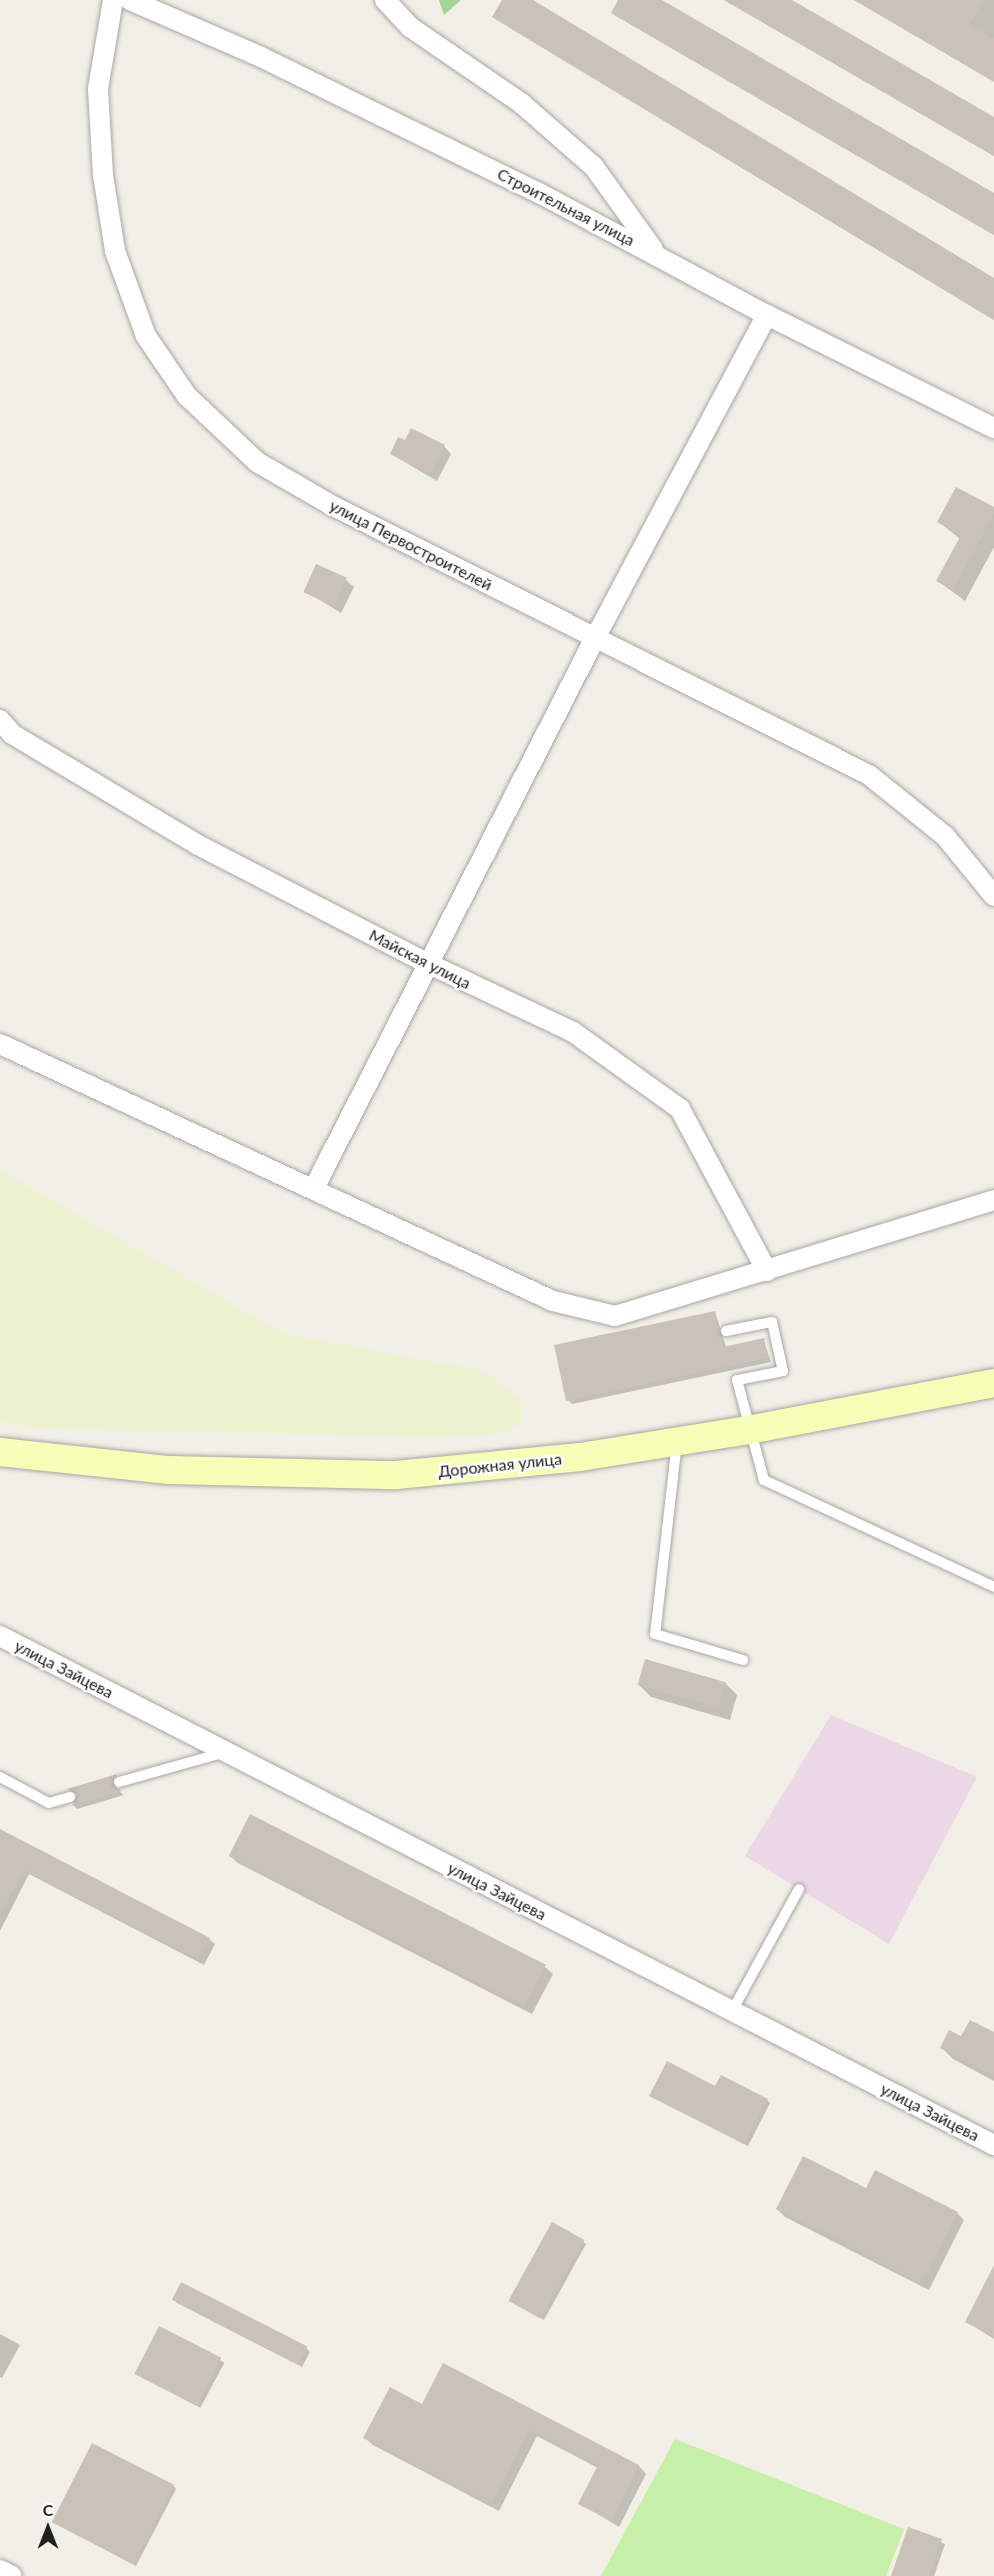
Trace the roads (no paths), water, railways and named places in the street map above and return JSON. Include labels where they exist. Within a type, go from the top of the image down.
[{"type":"street","name":"улица Первостроителей","points":[[113,0],[98,89],[103,175],[116,251],[146,336],[187,396],[257,462],[333,506],[595,638],[759,717],[869,775],[945,836],[994,896]]},
{"type":"street","name":"Строительная улица","points":[[130,0],[261,57],[655,252],[767,315],[994,428]]},
{"type":"street","points":[[385,0],[410,27],[521,103],[594,167],[655,252]]},
{"type":"street","points":[[314,1188],[595,638],[767,315]]},
{"type":"street","name":"Майская улица","points":[[0,720],[12,734],[188,840],[427,963],[573,1032],[680,1109],[767,1271]]},
{"type":"street","points":[[0,1044],[553,1301],[615,1316],[994,1200]]},
{"type":"street","name":"Дорожная улица","points":[[0,1453],[169,1470],[396,1475],[580,1457],[748,1430],[994,1383]]},
{"type":"street","name":"улица Зайцева","points":[[0,1636],[994,2145]]},
{"type":"street","points":[[0,2570],[12,2576]]},
{"type":"lane","points":[[726,1331],[772,1322],[783,1371],[737,1380],[748,1430],[764,1480],[994,1587]]},
{"type":"lane","points":[[677,1442],[655,1634],[743,1660]]},
{"type":"lane","points":[[119,1782],[227,1752]]},
{"type":"lane","points":[[0,1777],[49,1803],[70,1797]]},
{"type":"lane","points":[[732,2011],[799,1889]]}]
